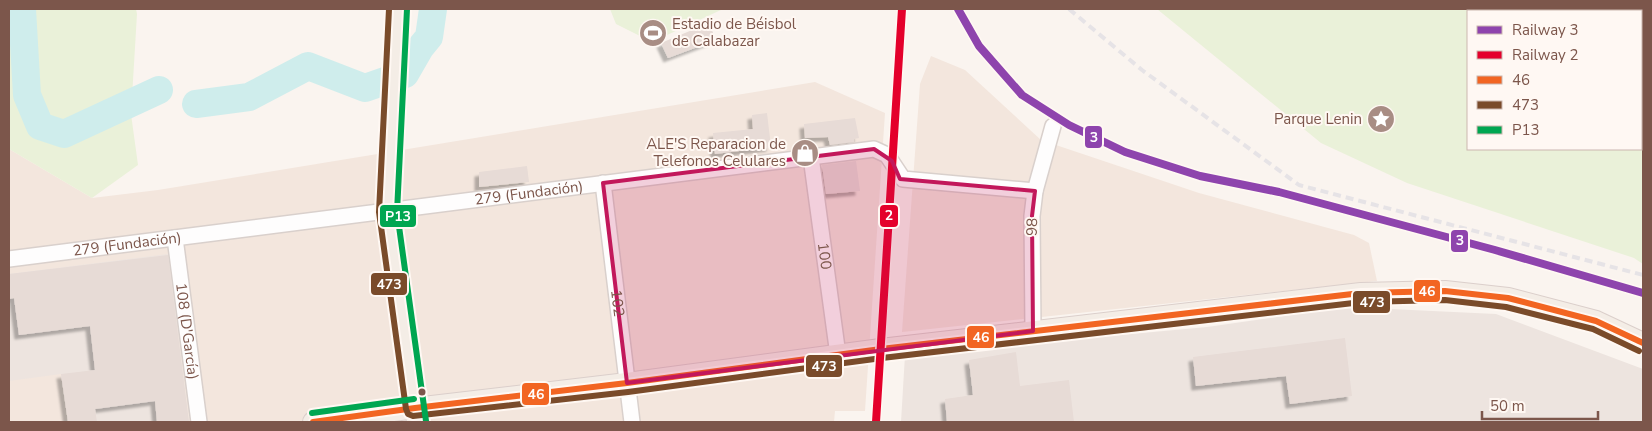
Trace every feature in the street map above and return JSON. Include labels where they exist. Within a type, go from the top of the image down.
[{"type":"main road","points":[[398,9],[388,212],[416,415]]},
{"type":"main road","points":[[313,422],[416,415],[627,383],[838,356],[881,348],[1361,293],[1445,291],[1508,298],[1596,321],[1643,343]]},
{"type":"street","name":"98","points":[[1033,330],[1032,216],[1035,191],[1053,126]]},
{"type":"street","name":"279 (Fundación)","points":[[9,258],[388,212],[874,149],[887,155],[903,179],[1035,191]]},
{"type":"street","name":"100","points":[[811,157],[838,356]]},
{"type":"street","name":"102","points":[[604,184],[632,422]]},
{"type":"street","name":"108 (D'García)","points":[[175,238],[200,422]]},
{"type":"highlighted area","points":[[874,149],[892,161],[900,179],[1035,191],[1032,216],[1033,331],[627,383],[603,183]]},
{"type":"shaded area","points":[[931,56],[965,70],[1041,140],[1199,193],[1354,235],[1369,243],[1377,281],[902,332],[920,84]]},
{"type":"shaded area","points":[[815,82],[885,113],[865,411],[835,411],[834,422],[9,422],[9,149],[92,198],[158,190]]},
{"type":"shaded area","points":[[168,254],[189,422],[68,422],[61,374],[9,381],[9,274]]},
{"type":"shaded area","points":[[1348,307],[1496,314],[1643,369],[1643,422],[901,422],[905,355],[1207,327]]},
{"type":"green space","points":[[9,9],[136,9],[131,114],[138,165],[92,198],[9,149]]},
{"type":"green space","name":"Estadio de Béisbol de Calabazar","points":[[610,9],[723,9],[652,42],[616,24]]},
{"type":"green space","name":"Parque Lenin","points":[[1157,9],[1643,9],[1643,264],[1634,258],[1407,183],[1321,143]]},
{"type":"building","points":[[709,23],[716,40],[668,58],[661,43]]},
{"type":"building","points":[[767,113],[771,147],[715,154],[713,133],[753,129],[752,115]]},
{"type":"building","points":[[855,118],[859,138],[854,139],[854,142],[830,145],[828,137],[805,138],[804,124]]},
{"type":"building","points":[[856,161],[860,191],[826,194],[822,165]]},
{"type":"building","points":[[527,166],[529,182],[479,187],[479,172]]},
{"type":"building","points":[[168,255],[189,422],[157,422],[155,401],[95,409],[97,422],[68,422],[61,374],[95,370],[90,326],[19,335],[14,298],[9,299],[9,274]]},
{"type":"building","points":[[1345,338],[1352,396],[1290,404],[1286,376],[1196,386],[1193,357]]},
{"type":"building","points":[[1016,352],[1020,386],[1069,380],[1074,422],[947,422],[945,399],[973,395],[969,360]]},
{"type":"waterway","points":[[22,9],[27,95],[40,126],[64,134],[159,90]]},
{"type":"waterway","points":[[196,104],[249,97],[308,66],[365,88],[405,74],[420,48],[429,37],[433,9]]},
{"type":"railway","points":[[1069,9],[1142,70],[1299,185],[1643,275]]},
{"type":"rail line","name":"2","points":[[876,422],[902,9]]},
{"type":"rail line","name":"3","points":[[958,9],[979,46],[1022,95],[1069,125],[1125,152],[1200,176],[1279,192],[1495,250],[1643,293]]},
{"type":"transit line","name":"473","points":[[389,9],[379,212],[406,409],[408,414],[413,416],[628,392],[882,358],[1362,302],[1445,300],[1506,307],[1593,329],[1639,351]]},
{"type":"transit line","name":"P13","points":[[407,9],[397,212],[426,421]]},
{"type":"transit line","name":"46","points":[[313,422],[881,349],[1361,293],[1445,291],[1508,298],[1596,321],[1643,343]]},
{"type":"transit line","name":"P13","points":[[312,413],[414,399]]},
{"type":"place","name":"Estadio de Béisbol de Calabazar","points":[[653,33]]},
{"type":"place","name":"Parque Lenin","points":[[1381,119]]},
{"type":"place","name":"ALE'S Reparacion de Telefonos Celulares","points":[[805,153]]}]
